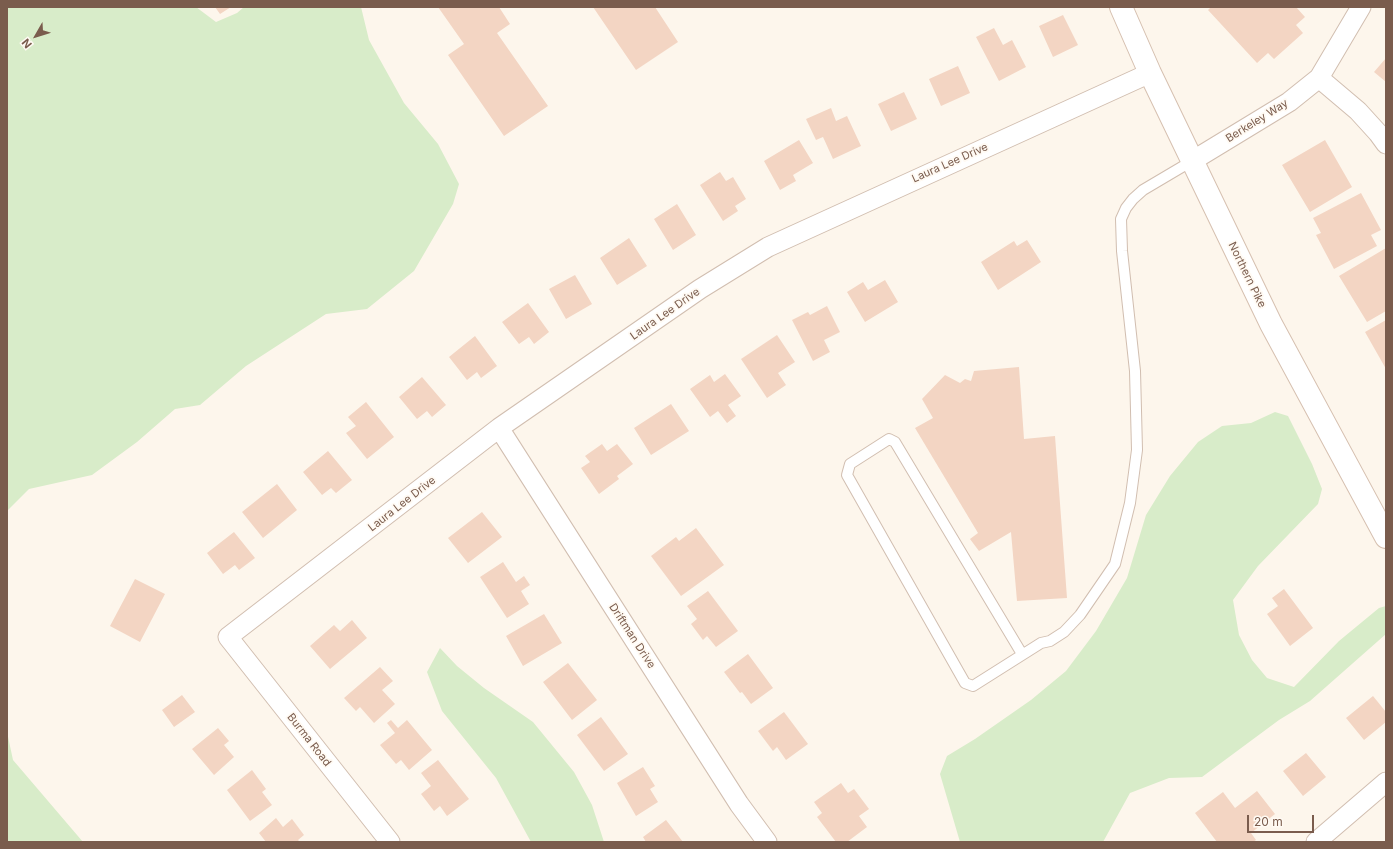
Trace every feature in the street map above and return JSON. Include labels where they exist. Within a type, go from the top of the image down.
[{"type":"main road","name":"Northern Pike","points":[[1121,7],[1150,73],[1271,324],[1355,483],[1386,537]]},
{"type":"street","name":"Berkeley Way","points":[[1192,161],[1289,102],[1319,78],[1361,7]]},
{"type":"street","name":"Laura Lee Drive","points":[[228,637],[499,428],[700,289],[768,247],[1150,73]]},
{"type":"street","points":[[1319,78],[1358,111],[1386,144]]},
{"type":"street","name":"Driftman Drive","points":[[499,428],[739,804],[767,842]]},
{"type":"street","name":"Burma Road","points":[[228,637],[390,842]]},
{"type":"street","points":[[1316,842],[1386,782]]},
{"type":"lane","points":[[1022,654],[895,442],[889,439],[850,464],[847,476],[965,682],[973,686],[1022,654],[1041,643],[1050,641],[1064,632],[1080,615],[1115,564],[1130,503],[1137,450],[1135,371],[1122,251],[1121,219],[1132,199],[1143,190],[1192,161]]},
{"type":"green space","points":[[7,7],[196,7],[216,22],[237,13],[244,7],[361,7],[369,40],[404,103],[438,144],[459,184],[453,204],[414,271],[367,309],[326,314],[246,366],[200,405],[175,409],[137,442],[92,475],[29,489],[7,511]]},
{"type":"green space","points":[[1275,412],[1288,416],[1312,464],[1322,489],[1318,504],[1258,566],[1233,600],[1239,635],[1252,660],[1267,678],[1294,687],[1339,641],[1379,608],[1386,606],[1386,634],[1310,701],[1279,720],[1202,777],[1169,778],[1130,793],[1103,842],[960,842],[940,774],[947,756],[975,739],[1031,700],[1066,671],[1096,631],[1127,578],[1146,515],[1170,476],[1198,442],[1222,426],[1251,423]]},
{"type":"green space","points":[[440,648],[457,666],[484,688],[533,722],[574,772],[592,805],[604,842],[531,842],[496,778],[442,711],[427,672]]},
{"type":"green space","points":[[7,732],[13,760],[83,842],[7,842]]},
{"type":"building","points":[[215,7],[231,7],[220,14]]},
{"type":"building","points":[[438,7],[499,7],[510,24],[497,33],[548,106],[504,136],[448,55],[464,44]]},
{"type":"building","points":[[593,7],[655,7],[678,42],[636,70]]},
{"type":"building","points":[[1211,7],[1296,7],[1305,17],[1296,25],[1303,33],[1274,59],[1268,53],[1257,63],[1208,10]]},
{"type":"building","points":[[1063,15],[1078,45],[1053,57],[1039,26]]},
{"type":"building","points":[[994,28],[1003,45],[1012,40],[1026,67],[999,81],[976,37]]},
{"type":"building","points":[[1386,58],[1386,82],[1374,72]]},
{"type":"building","points":[[958,66],[970,93],[941,106],[929,79]]},
{"type":"building","points":[[904,92],[917,119],[891,131],[878,104]]},
{"type":"building","points":[[831,108],[836,121],[847,116],[861,146],[833,159],[823,137],[816,140],[806,119]]},
{"type":"building","points":[[799,140],[813,163],[793,175],[796,181],[780,190],[764,161]]},
{"type":"building","points":[[1325,140],[1352,187],[1310,212],[1282,165]]},
{"type":"building","points":[[720,172],[726,181],[733,177],[746,199],[735,206],[738,211],[723,221],[700,185]]},
{"type":"building","points":[[1361,193],[1381,230],[1371,235],[1377,246],[1334,269],[1316,235],[1321,233],[1313,218]]},
{"type":"building","points":[[677,204],[696,235],[673,250],[654,219]]},
{"type":"building","points":[[629,238],[647,266],[617,285],[600,258]]},
{"type":"building","points":[[1027,240],[1041,262],[998,290],[981,262],[1014,241],[1017,246]]},
{"type":"building","points":[[1386,248],[1386,311],[1367,322],[1339,276]]},
{"type":"building","points":[[575,275],[592,304],[566,319],[549,289]]},
{"type":"building","points":[[885,280],[898,302],[865,322],[847,292],[863,282],[868,290]]},
{"type":"building","points":[[528,303],[549,332],[534,344],[529,337],[519,344],[502,322]]},
{"type":"building","points":[[827,306],[840,332],[824,340],[830,352],[813,361],[792,320],[808,312],[810,315]]},
{"type":"building","points":[[1386,320],[1386,369],[1365,332]]},
{"type":"building","points":[[777,335],[795,362],[778,373],[786,385],[767,398],[741,359]]},
{"type":"building","points":[[475,336],[497,366],[481,378],[477,372],[467,380],[449,357]]},
{"type":"building","points":[[1019,367],[1024,439],[1055,436],[1067,598],[1017,601],[1011,532],[979,551],[970,539],[978,533],[915,428],[933,418],[922,399],[945,375],[960,383],[965,379],[971,381],[974,371]]},
{"type":"building","points":[[725,374],[741,396],[728,405],[736,416],[727,423],[718,411],[710,417],[690,389],[710,375],[714,382]]},
{"type":"building","points":[[422,377],[446,405],[432,417],[427,411],[417,419],[399,397]]},
{"type":"building","points":[[366,402],[394,437],[367,459],[346,433],[356,426],[348,417]]},
{"type":"building","points":[[671,404],[689,431],[651,455],[634,428]]},
{"type":"building","points":[[602,444],[607,451],[617,444],[633,464],[617,476],[619,479],[599,494],[581,468],[590,462],[585,456]]},
{"type":"building","points":[[328,451],[352,480],[336,493],[331,488],[322,495],[303,472]]},
{"type":"building","points":[[277,484],[297,510],[263,538],[242,512]]},
{"type":"building","points":[[482,512],[502,537],[468,563],[448,538]]},
{"type":"building","points":[[696,528],[724,565],[681,596],[651,556],[676,537],[679,541]]},
{"type":"building","points":[[234,532],[255,558],[239,570],[235,565],[223,574],[207,553]]},
{"type":"building","points":[[503,562],[516,582],[524,576],[530,585],[521,591],[529,604],[507,618],[480,577]]},
{"type":"building","points":[[135,579],[165,594],[140,642],[110,626]]},
{"type":"building","points":[[1284,589],[1313,628],[1290,646],[1267,614],[1278,606],[1272,598]]},
{"type":"building","points":[[708,591],[738,631],[716,647],[707,636],[703,640],[691,624],[697,619],[687,606]]},
{"type":"building","points":[[544,614],[562,643],[523,666],[506,636]]},
{"type":"building","points":[[352,620],[367,638],[330,669],[310,646],[334,625],[340,631]]},
{"type":"building","points":[[748,654],[773,688],[751,704],[742,692],[740,693],[724,672]]},
{"type":"building","points":[[568,663],[597,700],[572,720],[543,682]]},
{"type":"building","points":[[380,667],[393,681],[382,690],[395,704],[374,723],[360,707],[356,711],[344,698]]},
{"type":"building","points":[[182,695],[195,712],[174,727],[162,710]]},
{"type":"building","points":[[1373,696],[1386,712],[1386,722],[1364,740],[1346,718]]},
{"type":"building","points":[[784,712],[808,744],[786,760],[777,747],[773,751],[758,731]]},
{"type":"building","points":[[601,717],[628,754],[604,771],[577,735]]},
{"type":"building","points":[[391,720],[398,728],[407,720],[432,750],[409,770],[401,760],[396,764],[380,745],[395,733],[387,723]]},
{"type":"building","points":[[218,728],[229,741],[224,745],[234,757],[214,775],[192,749]]},
{"type":"building","points":[[1306,753],[1326,777],[1303,796],[1283,771]]},
{"type":"building","points":[[438,760],[469,799],[447,816],[440,806],[434,811],[421,794],[431,786],[421,773]]},
{"type":"building","points":[[643,767],[655,786],[650,789],[658,802],[636,816],[617,783]]},
{"type":"building","points":[[252,770],[266,789],[262,792],[272,805],[250,821],[227,790]]},
{"type":"building","points":[[841,783],[848,793],[854,789],[869,809],[859,816],[867,827],[847,842],[836,842],[817,817],[822,813],[814,802]]},
{"type":"building","points":[[1257,791],[1275,814],[1251,833],[1256,840],[1253,842],[1217,842],[1195,813],[1223,792],[1235,808]]},
{"type":"building","points":[[276,818],[283,827],[292,819],[304,835],[298,840],[300,842],[266,842],[259,833]]},
{"type":"building","points":[[666,820],[683,842],[646,842],[643,837]]}]
